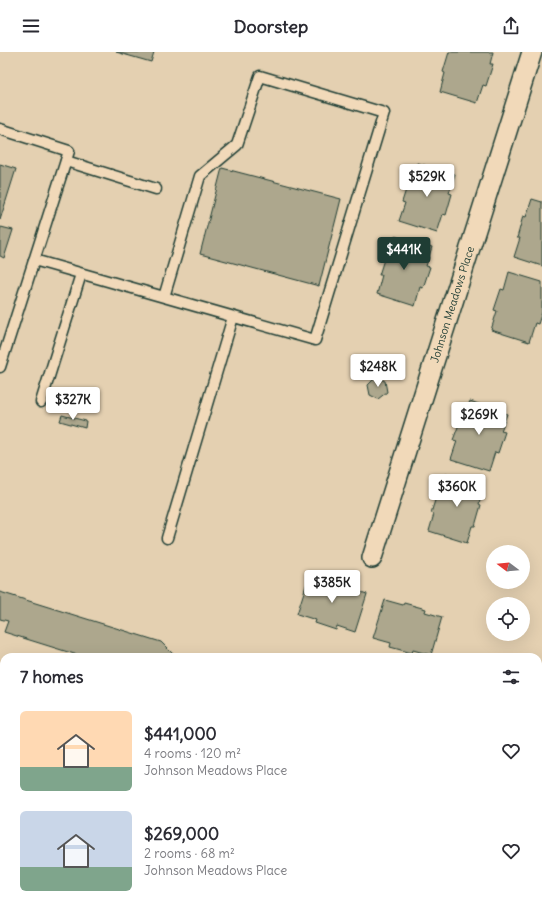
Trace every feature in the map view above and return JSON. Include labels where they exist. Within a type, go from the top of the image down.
[{"type":"street","name":"Johnson Meadows Place","points":[[372,558],[532,52]]},
{"type":"lane","points":[[34,260],[315,340],[384,113],[260,76],[237,145],[200,176],[164,297]]},
{"type":"lane","points":[[0,130],[69,151],[0,367]]},
{"type":"lane","points":[[66,161],[156,188]]},
{"type":"lane","points":[[41,402],[81,274]]},
{"type":"lane","points":[[167,538],[233,317]]},
{"type":"building","points":[[116,52],[154,52],[151,62]]},
{"type":"building","points":[[449,52],[493,52],[490,64],[493,64],[486,86],[483,85],[477,103],[440,92],[445,73],[443,72]]},
{"type":"building","points":[[417,163],[455,174],[449,193],[452,194],[446,215],[443,214],[437,233],[399,221],[405,203],[402,202],[409,180],[411,181]]},
{"type":"building","points":[[0,164],[16,169],[0,220]]},
{"type":"building","points":[[222,168],[341,199],[319,286],[200,254]]},
{"type":"building","points":[[532,199],[542,202],[542,266],[514,257],[520,238],[517,238],[523,216],[526,217]]},
{"type":"building","points":[[1,227],[13,230],[4,258],[0,256]]},
{"type":"building","points":[[394,236],[432,247],[426,266],[430,267],[423,288],[420,287],[415,306],[377,294],[382,275],[379,275],[386,253],[389,254]]},
{"type":"building","points":[[509,272],[542,282],[542,312],[538,324],[535,323],[529,342],[491,330],[497,311],[494,310],[501,289],[504,290]]},
{"type":"building","points":[[376,377],[385,381],[387,392],[378,399],[370,395],[368,385]]},
{"type":"building","points":[[470,401],[507,414],[501,431],[505,432],[498,453],[495,452],[489,471],[451,459],[457,441],[453,440]]},
{"type":"building","points":[[62,415],[86,421],[85,428],[60,421]]},
{"type":"building","points":[[446,474],[484,485],[479,504],[481,505],[475,526],[472,526],[467,543],[429,531],[434,514],[431,513],[438,491],[441,492]]},
{"type":"building","points":[[309,576],[328,582],[329,579],[367,594],[355,632],[337,626],[336,630],[315,623],[316,620],[297,614]]},
{"type":"building","points":[[0,592],[161,642],[172,653],[71,653],[4,632],[8,621],[0,619]]},
{"type":"building","points":[[385,600],[426,609],[425,612],[442,617],[432,653],[424,653],[413,650],[412,653],[390,647],[391,643],[373,638]]}]
